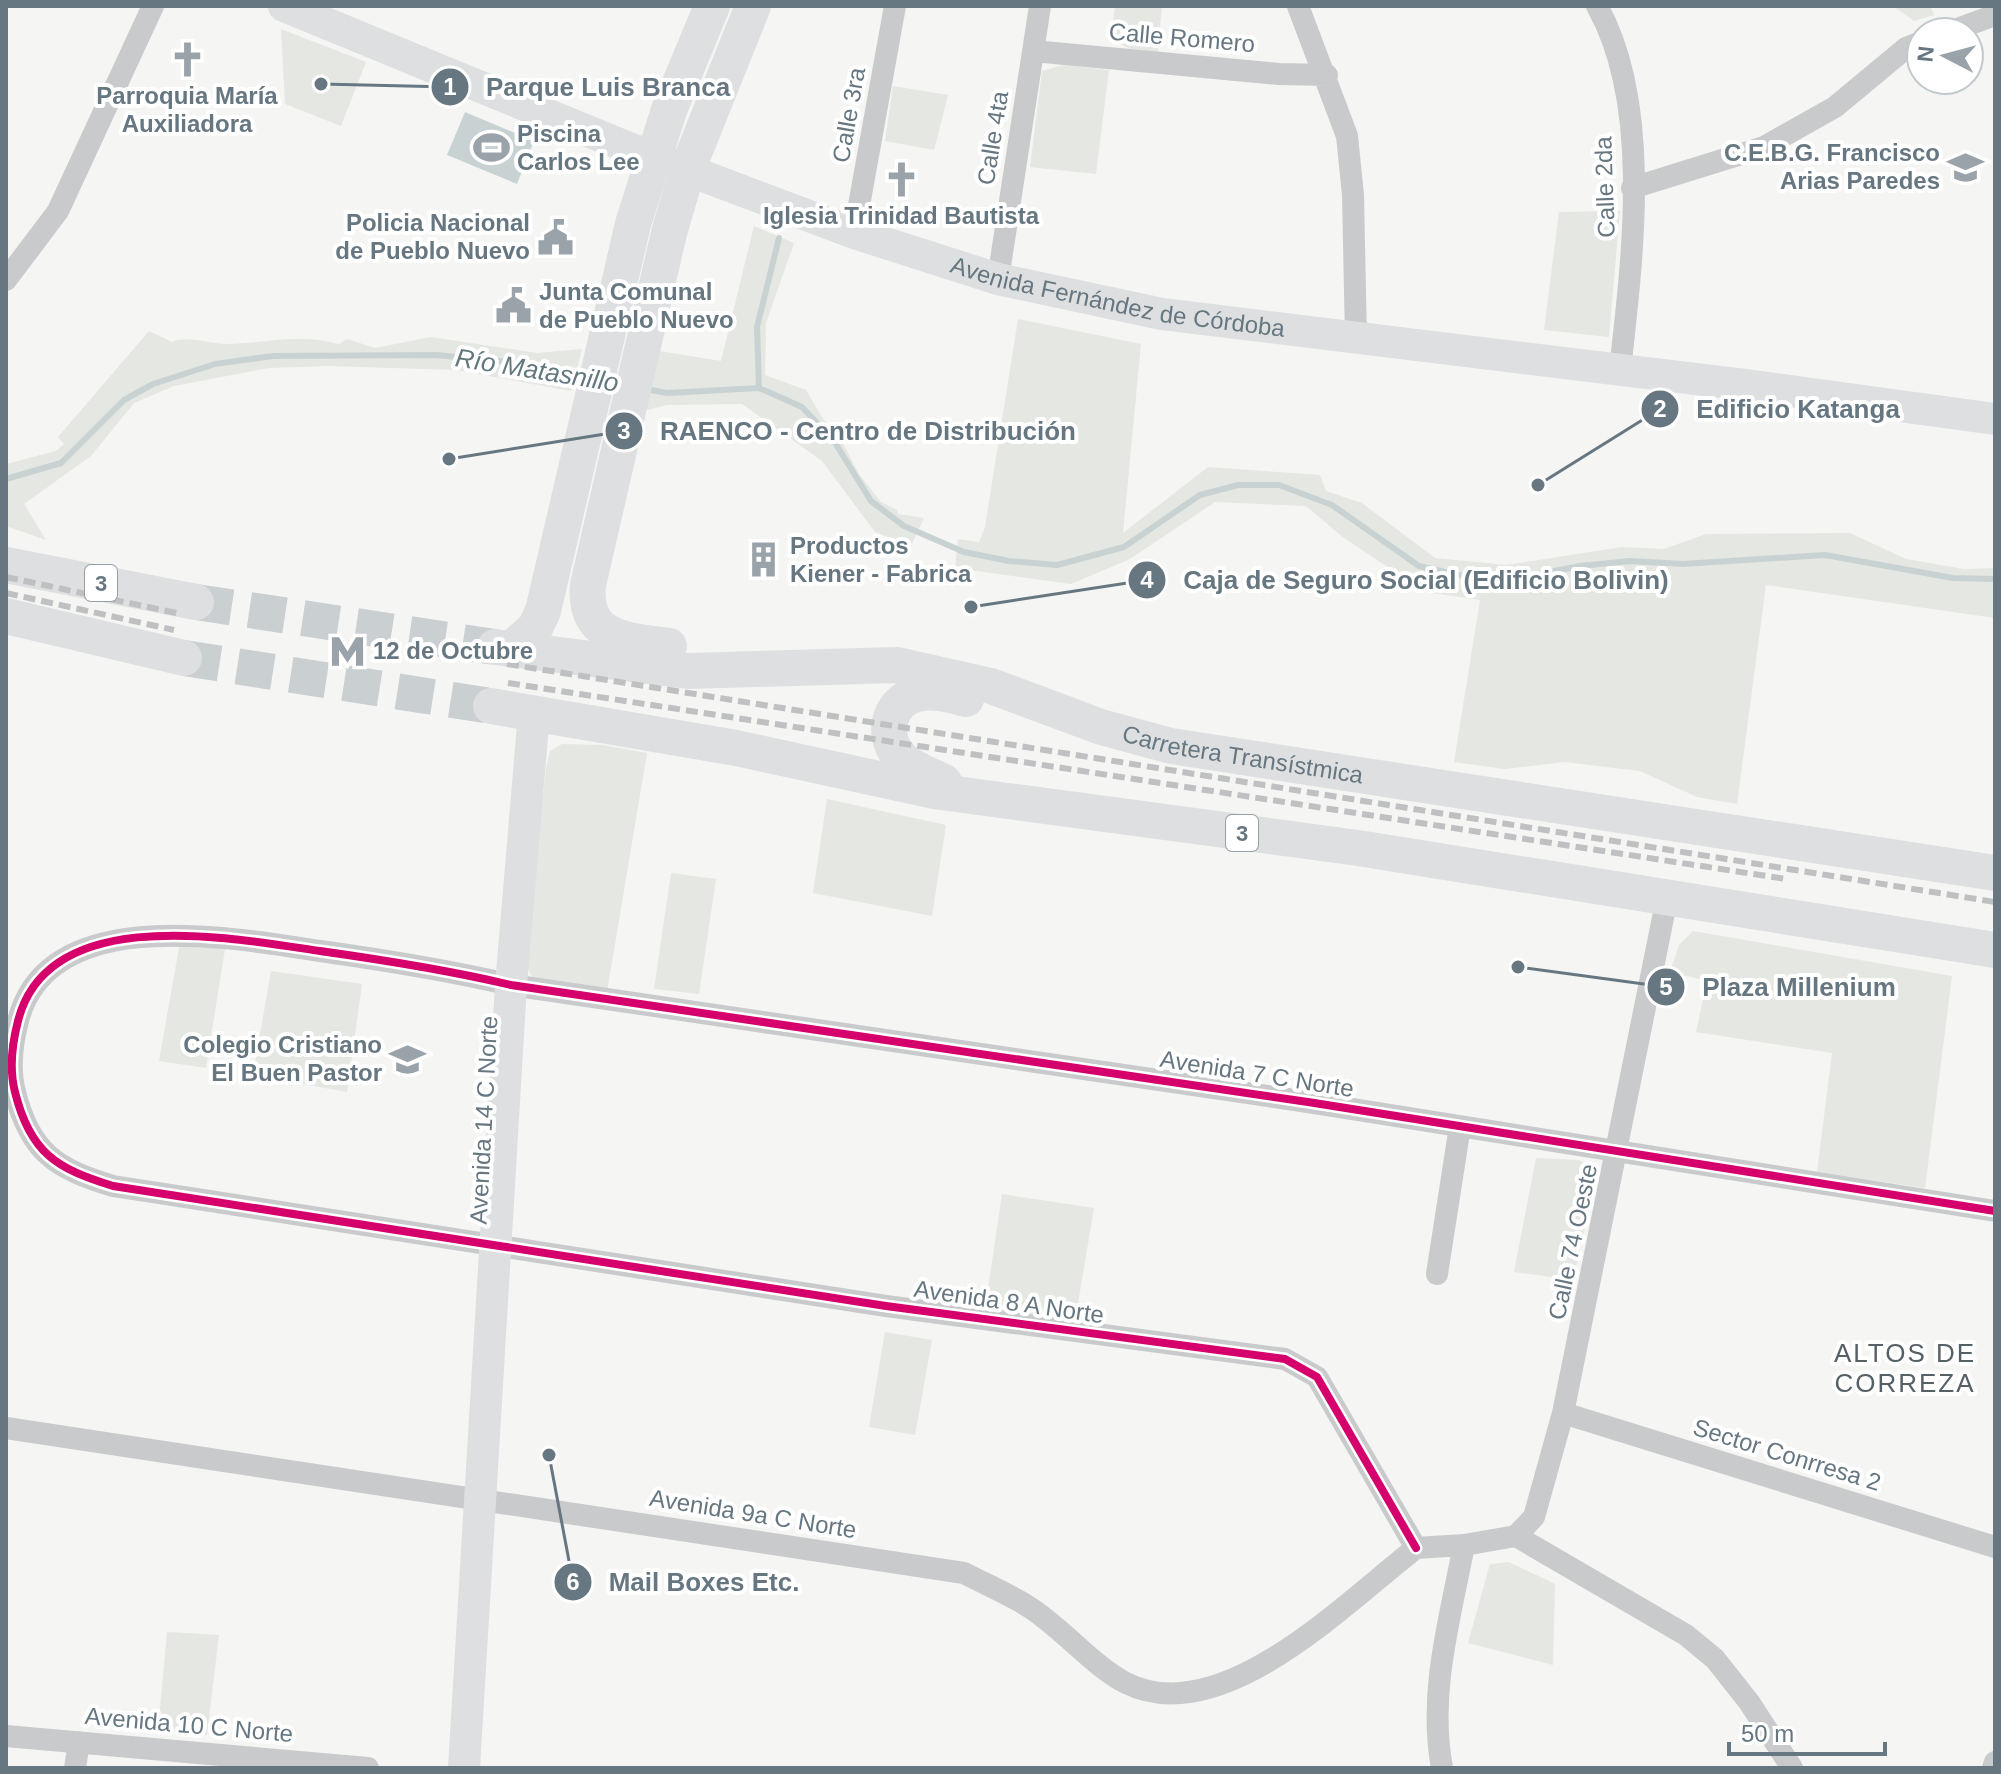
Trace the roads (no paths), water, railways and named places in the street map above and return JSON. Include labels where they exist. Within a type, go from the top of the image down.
[{"type":"main road","name":"Avenida Fernández de Córdoba","points":[[284,6],[671,163],[854,233],[998,279],[1162,314],[1995,419]]},
{"type":"main road","points":[[712,6],[669,110],[669,233],[587,600],[591,617],[602,629],[624,639],[815,666]]},
{"type":"main road","points":[[671,163],[753,6]]},
{"type":"main road","name":"Carretera Transístmica","points":[[671,163],[633,224],[543,611],[535,628],[503,648],[688,671],[866,663],[927,670],[991,686],[1101,727],[1171,746],[1995,873]]},
{"type":"main road","name":"3","points":[[6,565],[196,602]]},
{"type":"main road","name":"3","points":[[6,616],[184,658]]},
{"type":"main road","points":[[976,797],[915,768],[895,751],[889,726],[894,710],[902,700],[914,694],[936,693],[1101,727]]},
{"type":"main road","name":"3","points":[[491,706],[736,748],[905,785],[976,797],[1358,848],[1995,950]]},
{"type":"main road","name":"Avenida 14 C Norte","points":[[464,1768],[511,985],[534,713]]},
{"type":"street","points":[[6,280],[58,211],[153,6]]},
{"type":"street","name":"Calle 3ra","points":[[854,233],[895,6]]},
{"type":"street","name":"Calle 4ta","points":[[998,279],[1040,6]]},
{"type":"street","points":[[1298,6],[1327,75],[1347,136],[1354,210],[1356,339]]},
{"type":"street","name":"Calle 2da","points":[[1597,6],[1613,36],[1627,103],[1635,240],[1620,370]]},
{"type":"street","points":[[1632,188],[1764,147],[1835,107],[1905,49]]},
{"type":"street","name":"Calle Romero","points":[[1033,51],[1279,74],[1327,75]]},
{"type":"street","name":"Calle 74 Oeste","points":[[1516,1536],[1534,1517],[1563,1413],[1619,1152],[1667,898]]},
{"type":"street","name":"Avenida 7 C Norte","points":[[497,1245],[113,1186],[72,1173],[38,1147],[21,1115],[13,1082],[13,1043],[23,1001],[48,970],[99,943],[155,934],[231,938],[432,967],[511,985],[1460,1126],[1995,1211]]},
{"type":"street","points":[[1437,1274],[1460,1126]]},
{"type":"street","name":"Avenida 8 A Norte","points":[[497,1245],[886,1306],[1285,1359],[1317,1377],[1324,1386],[1416,1548]]},
{"type":"street","name":"Sector Conrresa 2","points":[[1563,1413],[1995,1547]]},
{"type":"street","name":"Avenida 9a C Norte","points":[[6,1428],[964,1573],[1029,1607],[1126,1683],[1167,1693],[1211,1689],[1260,1669],[1416,1548]]},
{"type":"street","points":[[1416,1548],[1464,1545],[1516,1536],[1686,1635],[1715,1659],[1749,1702],[1792,1768]]},
{"type":"street","points":[[1442,1768],[1435,1731],[1439,1676],[1464,1545]]},
{"type":"street","name":"Avenida 10 C Norte","points":[[6,1736],[368,1768]]},
{"type":"street","points":[[75,1768],[79,1742]]},
{"type":"street","points":[[1993,1768],[1995,1762]]},
{"type":"waterway","points":[[759,388],[757,327],[779,238]]},
{"type":"waterway","name":"Río Matasnillo","points":[[6,479],[61,463],[124,400],[153,384],[215,364],[273,356],[436,355],[528,364],[584,377]]},
{"type":"waterway","name":"Río Matasnillo","points":[[646,389],[667,393],[759,388],[802,407],[834,441],[871,501],[904,526],[964,552],[1009,561],[1057,565],[1124,547],[1200,495],[1238,485],[1279,485],[1332,505],[1419,566],[1494,583],[1580,566],[1630,561],[1683,564],[1825,555],[1953,578],[1995,579]]},
{"type":"tunnel","points":[[196,602],[495,647]]},
{"type":"tunnel","points":[[184,658],[491,706]]},
{"type":"railway","points":[[6,577],[181,614]]},
{"type":"railway","points":[[6,593],[174,630]]},
{"type":"railway","points":[[507,664],[1995,902]]},
{"type":"railway","points":[[508,683],[1786,879]]},
{"type":"place","name":"Parroquia María Auxiliadora","points":[[187,59]]},
{"type":"place","name":"Parque Luis Branca","points":[[321,84]]},
{"type":"place","name":"Piscina Carlos Lee","points":[[491,148]]},
{"type":"place","name":"C.E.B.G. Francisco Arias Paredes","points":[[1966,167]]},
{"type":"place","name":"Iglesia Trinidad Bautista","points":[[901,179]]},
{"type":"place","name":"Policia Nacional de Pueblo Nuevo","points":[[556,237]]},
{"type":"place","name":"Junta Comunal de Pueblo Nuevo","points":[[513,306]]},
{"type":"place","name":"RAENCO - Centro de Distribución","points":[[449,459]]},
{"type":"place","name":"Edificio Katanga","points":[[1538,485]]},
{"type":"place","name":"Productos Kiener - Fabrica","points":[[764,560]]},
{"type":"place","name":"Caja de Seguro Social (Edificio Bolivin)","points":[[971,607]]},
{"type":"place","name":"12 de Octubre","points":[[347,651]]},
{"type":"place","name":"Plaza Millenium","points":[[1518,967]]},
{"type":"place","name":"Colegio Cristiano El Buen Pastor","points":[[408,1059]]},
{"type":"place","name":"Mail Boxes Etc.","points":[[549,1455]]},
{"type":"district","name":"ALTOS DE CORREZA","points":[[1905,1368]]}]
